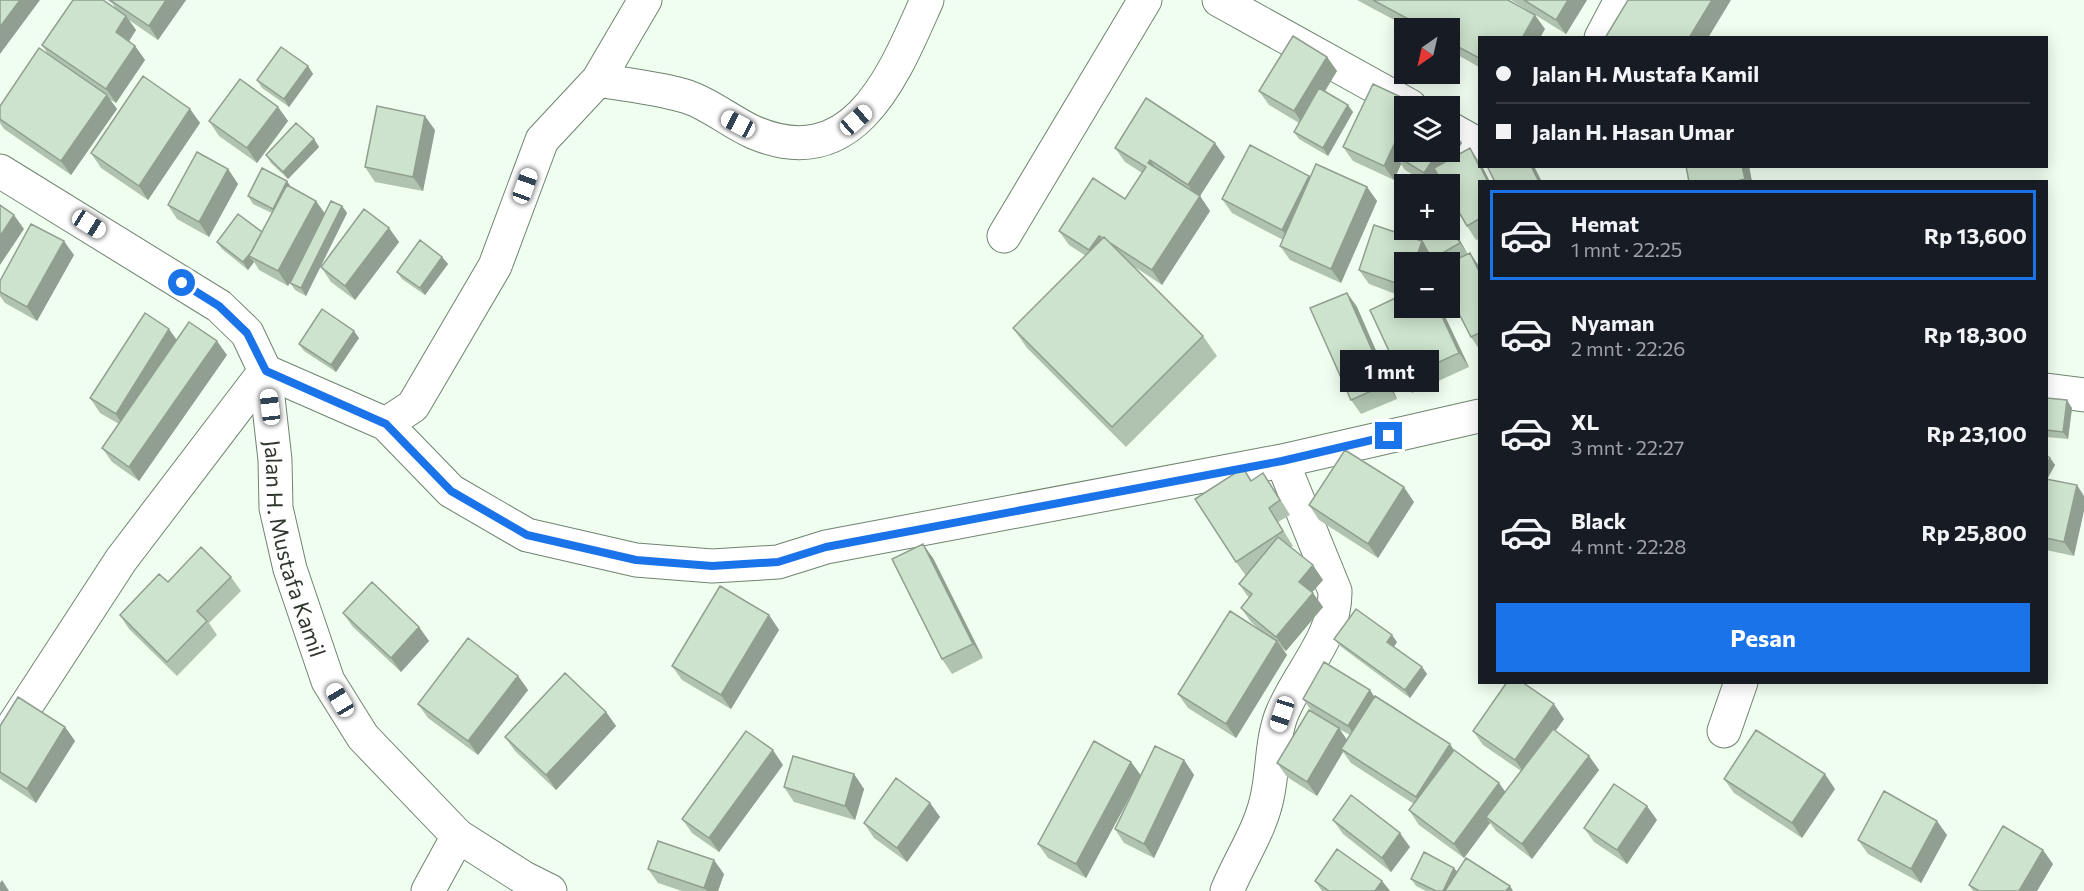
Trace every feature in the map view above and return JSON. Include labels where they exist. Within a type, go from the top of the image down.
[{"type":"street","points":[[386,424],[413,406],[495,266],[542,140],[598,80],[645,0]]},
{"type":"street","points":[[598,80],[689,98],[754,132],[799,143],[839,135],[873,105],[894,73],[927,0]]},
{"type":"street","points":[[1004,236],[1145,0]]},
{"type":"street","points":[[1218,0],[1394,97]]},
{"type":"street","points":[[1602,36],[1621,0]]},
{"type":"street","points":[[1460,134],[1478,143]]},
{"type":"street","name":"Jalan H. Mustafa Kamil","points":[[0,171],[219,306],[247,333],[266,371],[275,459],[276,508],[290,569],[328,681],[363,737],[458,836],[524,878],[550,891]]},
{"type":"street","points":[[0,746],[121,560],[266,371],[386,424],[451,491],[527,535],[636,560],[712,566],[778,562],[837,545],[1282,461],[1478,416]]},
{"type":"street","points":[[2048,390],[2084,395]]},
{"type":"street","points":[[1227,891],[1254,836],[1268,795],[1273,749],[1282,714],[1300,676],[1327,632],[1335,609],[1335,591],[1282,461]]},
{"type":"street","points":[[1724,731],[1740,684]]},
{"type":"street","points":[[428,891],[458,836]]},
{"type":"building","points":[[0,0],[20,0],[0,27]]},
{"type":"building","points":[[73,0],[103,0],[126,16],[116,32],[135,46],[106,89],[42,45]]},
{"type":"building","points":[[110,0],[166,0],[149,26]]},
{"type":"building","points":[[1373,0],[1508,0],[1535,15],[1523,36],[1478,36],[1478,57],[1460,48],[1460,18],[1406,18]]},
{"type":"building","points":[[1524,0],[1568,0],[1556,20]]},
{"type":"building","points":[[1628,0],[1712,0],[1690,36],[1606,36]]},
{"type":"building","points":[[1293,36],[1327,57],[1294,111],[1259,91]]},
{"type":"building","points":[[281,47],[308,66],[284,99],[257,80]]},
{"type":"building","points":[[39,48],[107,95],[61,161],[0,119],[0,106]]},
{"type":"building","points":[[143,76],[190,109],[139,186],[91,153]]},
{"type":"building","points":[[240,79],[278,107],[247,148],[209,121]]},
{"type":"building","points":[[1373,84],[1399,96],[1394,96],[1394,144],[1384,166],[1343,147]]},
{"type":"building","points":[[1319,88],[1348,105],[1323,148],[1294,132]]},
{"type":"building","points":[[1146,98],[1215,143],[1188,185],[1150,160],[1148,163],[1200,196],[1152,270],[1104,237],[1099,236],[1089,250],[1059,231],[1093,178],[1125,199],[1146,167],[1115,148]]},
{"type":"building","points":[[377,106],[425,116],[413,177],[365,167]]},
{"type":"building","points":[[296,123],[314,139],[283,172],[266,155]]},
{"type":"building","points":[[1250,145],[1309,176],[1282,230],[1222,199]]},
{"type":"building","points":[[1470,148],[1478,168],[1481,168],[1487,180],[1478,180],[1478,220],[1467,226],[1460,214],[1460,174],[1437,174],[1434,168],[1445,162],[1460,162],[1460,154]]},
{"type":"building","points":[[197,152],[228,169],[199,222],[168,205]]},
{"type":"building","points":[[1406,162],[1431,162],[1424,173]]},
{"type":"building","points":[[1316,164],[1367,187],[1331,269],[1280,246]]},
{"type":"building","points":[[262,168],[287,181],[273,209],[248,196]]},
{"type":"building","points":[[1488,168],[1532,168],[1538,180],[1494,180]]},
{"type":"building","points":[[1686,168],[1742,168],[1745,179],[1741,180],[1689,180]]},
{"type":"building","points":[[287,185],[316,201],[278,271],[249,256]]},
{"type":"building","points":[[331,201],[342,206],[301,288],[290,283]]},
{"type":"building","points":[[0,205],[14,215],[0,236]]},
{"type":"building","points":[[364,209],[389,228],[345,286],[321,267]]},
{"type":"building","points":[[238,214],[262,232],[243,262],[217,242]]},
{"type":"building","points":[[31,224],[64,241],[27,307],[0,292],[0,281]]},
{"type":"building","points":[[1374,225],[1394,232],[1394,240],[1422,241],[1418,252],[1394,252],[1394,282],[1359,270]]},
{"type":"building","points":[[1104,237],[1203,336],[1112,427],[1013,328]]},
{"type":"building","points":[[420,240],[442,257],[420,288],[397,272]]},
{"type":"building","points":[[1421,240],[1458,240],[1460,243],[1444,252],[1428,252]]},
{"type":"building","points":[[1470,253],[1478,269],[1478,334],[1471,337],[1460,316],[1460,258]]},
{"type":"building","points":[[1347,293],[1387,384],[1351,400],[1310,308]]},
{"type":"building","points":[[1394,299],[1394,318],[1443,318],[1459,353],[1402,379],[1370,310]]},
{"type":"building","points":[[322,309],[354,331],[331,365],[299,344]]},
{"type":"building","points":[[145,313],[169,329],[116,414],[90,398]]},
{"type":"building","points":[[189,322],[217,341],[129,467],[102,448]]},
{"type":"building","points":[[2048,398],[2067,400],[2063,432],[2048,430]]},
{"type":"building","points":[[1345,450],[1404,487],[1368,544],[1309,505]]},
{"type":"building","points":[[1243,468],[1251,481],[1263,473],[1280,500],[1269,508],[1283,531],[1236,562],[1195,499]]},
{"type":"building","points":[[2048,479],[2077,485],[2064,542],[2048,538]]},
{"type":"building","points":[[1278,537],[1313,565],[1299,582],[1313,593],[1276,637],[1241,608],[1252,594],[1239,584]]},
{"type":"building","points":[[923,544],[973,644],[942,659],[892,559]]},
{"type":"building","points":[[201,547],[231,577],[197,611],[207,621],[167,662],[120,615],[159,574],[168,582]]},
{"type":"building","points":[[372,582],[419,627],[391,658],[343,613]]},
{"type":"building","points":[[720,586],[769,615],[721,695],[672,666]]},
{"type":"building","points":[[1356,609],[1392,635],[1387,642],[1422,667],[1405,690],[1334,639]]},
{"type":"building","points":[[1230,611],[1277,641],[1226,724],[1178,694]]},
{"type":"building","points":[[468,638],[518,676],[468,741],[418,704]]},
{"type":"building","points":[[1324,662],[1370,690],[1348,726],[1303,699]]},
{"type":"building","points":[[565,673],[606,712],[546,775],[505,737]]},
{"type":"building","points":[[1506,684],[1525,684],[1554,704],[1515,760],[1473,731]]},
{"type":"building","points":[[1375,696],[1450,744],[1416,797],[1341,749]]},
{"type":"building","points":[[18,697],[65,727],[27,789],[0,772],[0,726]]},
{"type":"building","points":[[1309,710],[1339,728],[1307,782],[1277,763]]},
{"type":"building","points":[[1553,729],[1589,756],[1522,844],[1486,817]]},
{"type":"building","points":[[1756,730],[1825,774],[1792,823],[1724,779]]},
{"type":"building","points":[[746,731],[773,750],[709,838],[682,819]]},
{"type":"building","points":[[1094,741],[1131,762],[1076,864],[1038,844]]},
{"type":"building","points":[[1155,746],[1184,760],[1144,844],[1115,829]]},
{"type":"building","points":[[1454,750],[1499,783],[1454,844],[1409,810]]},
{"type":"building","points":[[793,756],[854,774],[845,806],[784,787]]},
{"type":"building","points":[[896,778],[930,803],[897,848],[864,823]]},
{"type":"building","points":[[1614,784],[1647,806],[1617,850],[1584,828]]},
{"type":"building","points":[[1884,791],[1937,821],[1911,869],[1858,840]]},
{"type":"building","points":[[1351,795],[1400,833],[1382,858],[1333,820]]},
{"type":"building","points":[[2003,826],[2043,850],[2019,891],[1979,891],[1969,885]]},
{"type":"building","points":[[658,841],[714,860],[704,888],[648,869]]},
{"type":"building","points":[[1337,849],[1382,881],[1375,891],[1329,891],[1315,881]]},
{"type":"building","points":[[1424,852],[1454,868],[1443,891],[1436,891],[1411,879]]},
{"type":"building","points":[[1466,858],[1510,886],[1506,891],[1445,891]]},
{"type":"route","points":[[182,283],[219,306],[247,333],[266,371],[386,424],[451,491],[527,535],[636,560],[712,566],[778,562],[826,547],[1282,461],[1389,436]]}]
